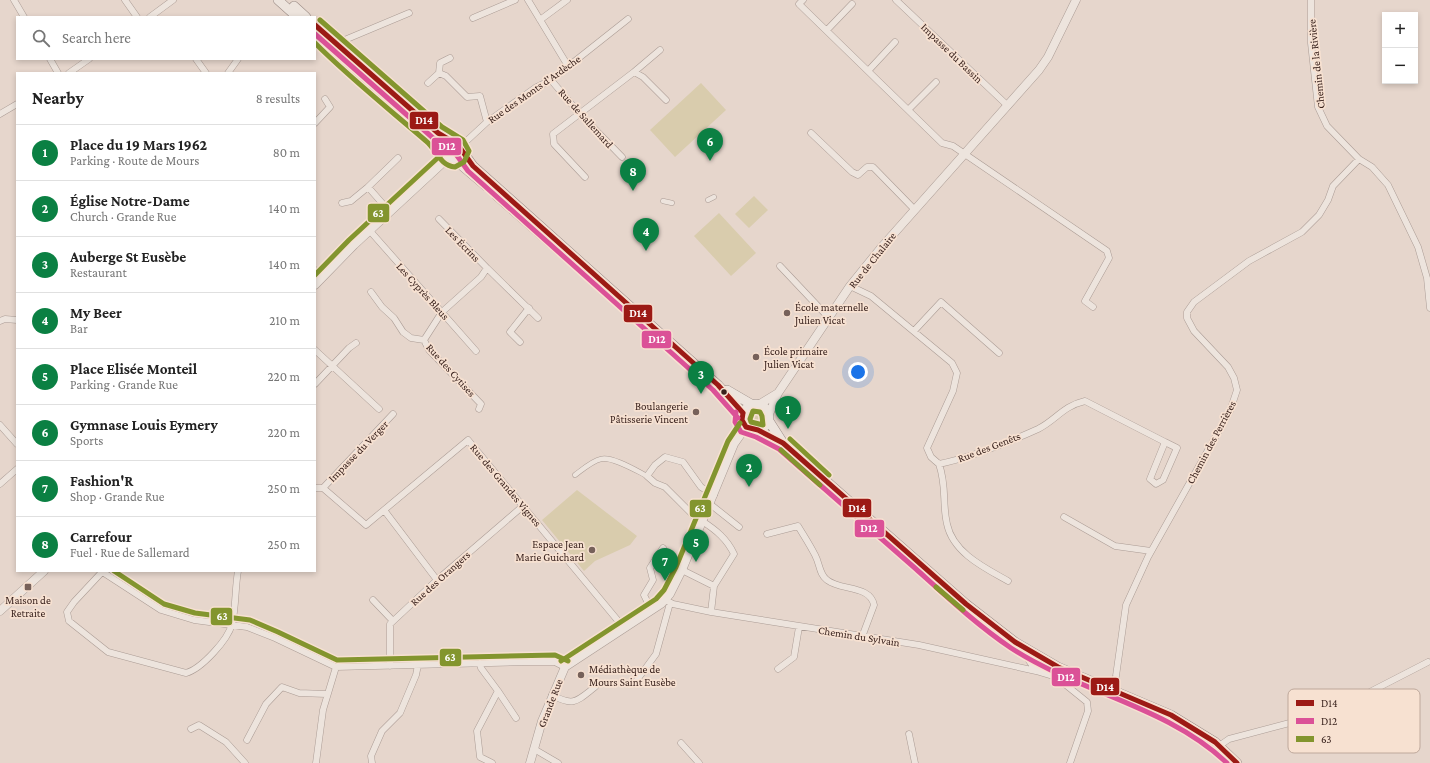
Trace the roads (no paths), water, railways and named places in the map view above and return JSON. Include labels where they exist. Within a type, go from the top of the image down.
[{"type":"main road","points":[[278,0],[296,16]]},
{"type":"main road","points":[[287,0],[305,16]]},
{"type":"main road","points":[[316,26],[432,128],[458,148],[473,166],[561,243],[597,279],[718,385],[743,413]]},
{"type":"main road","points":[[316,34],[336,54],[434,138],[449,157],[492,191],[571,261],[597,279]]},
{"type":"main road","points":[[449,157],[447,147],[458,148]]},
{"type":"main road","points":[[449,157],[459,158],[458,148]]},
{"type":"main road","points":[[718,385],[756,404],[764,406],[783,443]]},
{"type":"main road","points":[[756,404],[743,413],[742,420],[746,427],[758,430],[783,443],[966,604],[1028,654],[1171,715],[1192,727],[1219,746],[1238,763]]},
{"type":"main road","points":[[758,430],[766,425],[769,417]]},
{"type":"street","points":[[14,0],[23,16]]},
{"type":"street","points":[[125,0],[136,16]]},
{"type":"street","points":[[152,16],[173,0]]},
{"type":"street","points":[[473,18],[515,0]]},
{"type":"street","points":[[528,0],[568,66]]},
{"type":"street","points":[[540,20],[567,0]]},
{"type":"street","name":"Impasse du Bassin","points":[[896,0],[1008,106]]},
{"type":"street","name":"Rue de Chalaire","points":[[769,417],[778,393],[850,286],[880,249],[963,154],[1028,85],[1048,57],[1076,0]]},
{"type":"street","name":"Chemin de la Rivière","points":[[1311,0],[1311,43],[1318,107],[1327,126],[1388,185],[1418,247],[1425,272],[1430,308]]},
{"type":"street","points":[[801,2],[827,30],[942,143],[953,146],[1107,251],[1109,258],[1085,301],[1093,307]]},
{"type":"street","points":[[827,30],[852,4]]},
{"type":"street","points":[[158,12],[161,16]]},
{"type":"street","points":[[335,44],[409,13]]},
{"type":"street","name":"Rue des Monts d'Ardèche","points":[[458,148],[487,122],[535,88],[551,80],[628,19]]},
{"type":"street","points":[[868,71],[895,42]]},
{"type":"street","points":[[585,177],[554,144],[553,134],[634,72],[660,50]]},
{"type":"street","points":[[428,83],[439,73],[440,63],[450,58]]},
{"type":"street","points":[[51,60],[57,72]]},
{"type":"street","points":[[70,72],[88,60]]},
{"type":"street","points":[[197,60],[205,72]]},
{"type":"street","points":[[229,72],[237,60]]},
{"type":"street","points":[[634,72],[643,77],[666,100]]},
{"type":"street","points":[[439,73],[446,76],[467,96],[480,96],[487,122]]},
{"type":"street","name":"Rue de Sallemard","points":[[551,80],[579,113],[622,157]]},
{"type":"street","points":[[908,110],[936,82]]},
{"type":"street","points":[[316,122],[330,107],[325,99]]},
{"type":"street","points":[[0,114],[16,105]]},
{"type":"street","points":[[811,133],[852,172],[858,175],[867,167],[873,167],[915,210]]},
{"type":"street","points":[[316,284],[449,157]]},
{"type":"street","points":[[342,203],[351,201],[398,158]]},
{"type":"street","name":"Chemin des Perrières","points":[[1112,690],[1116,676],[1126,605],[1152,551],[1230,411],[1237,390],[1234,378],[1228,367],[1194,330],[1187,318],[1187,312],[1194,302],[1249,261],[1302,232],[1319,216],[1328,200],[1333,186],[1360,159]]},
{"type":"street","points":[[368,187],[390,212]]},
{"type":"street","points":[[708,200],[714,197]]},
{"type":"street","points":[[663,201],[672,203]]},
{"type":"street","name":"Les Écrins","points":[[439,219],[538,318]]},
{"type":"street","name":"Les Cyprès Bleus","points":[[370,231],[476,351]]},
{"type":"street","points":[[780,266],[829,318]]},
{"type":"street","name":"Les Écrins","points":[[442,312],[481,277],[487,268]]},
{"type":"street","points":[[316,271],[322,277]]},
{"type":"street","points":[[850,286],[871,296],[952,363],[957,373],[953,391],[927,448],[931,457],[939,464],[944,479],[946,524],[951,538],[974,561],[1008,581]]},
{"type":"street","points":[[371,292],[382,307],[394,318],[403,332],[411,338],[424,340]]},
{"type":"street","points":[[914,331],[941,302],[998,353]]},
{"type":"street","points":[[520,342],[510,332],[529,308]]},
{"type":"street","name":"Rue des Cytises","points":[[442,312],[424,340],[429,350],[481,404],[479,409]]},
{"type":"street","points":[[0,321],[5,319],[16,320]]},
{"type":"street","points":[[316,383],[349,348],[356,343]]},
{"type":"street","points":[[316,351],[379,409]]},
{"type":"street","name":"Rue de Chalaire","points":[[756,404],[778,393]]},
{"type":"street","name":"Rue des Genêts","points":[[939,464],[960,460],[1039,428],[1073,404],[1085,401],[1177,448],[1163,480],[1156,484],[1150,479],[1165,442]]},
{"type":"street","name":"Impasse du Verger","points":[[323,488],[393,414]]},
{"type":"street","points":[[0,425],[16,443]]},
{"type":"street","name":"Grande Rue","points":[[530,763],[542,721],[565,668],[652,609],[668,601],[714,496],[734,444],[746,427]]},
{"type":"street","name":"Rue des Grandes Vignes","points":[[323,488],[366,525],[468,440],[624,628]]},
{"type":"street","points":[[647,476],[665,457],[683,462],[701,487],[714,496]]},
{"type":"street","points":[[575,475],[594,461],[604,458],[614,460],[647,476],[655,483],[665,487],[690,513],[721,535],[730,545],[734,554],[714,586],[711,612]]},
{"type":"street","points":[[0,484],[16,470]]},
{"type":"street","points":[[316,488],[323,488]]},
{"type":"street","points":[[710,504],[739,527]]},
{"type":"street","name":"Rue des Orangers","points":[[393,621],[437,580],[523,506]]},
{"type":"street","points":[[384,510],[437,580]]},
{"type":"street","points":[[1064,517],[1115,546],[1152,551]]},
{"type":"street","points":[[767,534],[798,526],[816,557],[821,572],[828,581],[868,594],[873,600],[874,605],[862,637]]},
{"type":"street","points":[[652,609],[644,595],[653,580],[650,568],[663,548]]},
{"type":"street","points":[[682,570],[714,586]]},
{"type":"street","points":[[0,611],[43,572]]},
{"type":"street","points":[[100,572],[67,612],[69,621],[108,652],[186,673],[194,671],[208,659],[232,626],[238,572]]},
{"type":"street","points":[[103,572],[161,610],[194,620],[247,628],[275,638],[336,667],[555,662],[565,668]]},
{"type":"street","points":[[373,600],[393,621],[390,624],[390,666]]},
{"type":"street","points":[[634,684],[656,654],[668,601]]},
{"type":"street","name":"Chemin du Sylvain","points":[[668,601],[711,612],[919,645],[1036,671],[1056,677]]},
{"type":"street","points":[[778,669],[794,657],[799,626]]},
{"type":"street","points":[[1020,668],[1028,654]]},
{"type":"street","points":[[1028,654],[1036,671],[1055,665],[1056,677],[1087,702],[1088,710],[1070,763]]},
{"type":"street","points":[[1376,689],[1428,662]]},
{"type":"street","points":[[480,663],[481,668],[516,718]]},
{"type":"street","points":[[372,763],[372,756],[382,731],[400,713],[416,676],[418,665]]},
{"type":"street","points":[[316,761],[326,694],[336,667]]},
{"type":"street","points":[[552,695],[566,702],[571,702],[581,699],[595,687]]},
{"type":"street","points":[[247,740],[266,704],[282,688],[299,693],[326,694]]},
{"type":"street","points":[[492,763],[480,757],[476,731],[498,691]]},
{"type":"street","points":[[1219,746],[1229,739],[1288,723]]},
{"type":"street","points":[[191,729],[199,725],[226,742],[246,763]]},
{"type":"street","points":[[909,734],[915,763]]},
{"type":"street","points":[[682,743],[699,763]]},
{"type":"street","points":[[534,749],[558,763]]},
{"type":"place","name":"Gymnase Louis Eymery","points":[[710,161]]},
{"type":"place","name":"Carrefour","points":[[633,191]]},
{"type":"place","name":"My Beer","points":[[646,251]]},
{"type":"place","name":"École maternelle Julien Vicat","points":[[787,313]]},
{"type":"place","name":"École primaire Julien Vicat","points":[[756,357]]},
{"type":"place","name":"Auberge St Eusèbe","points":[[701,394]]},
{"type":"place","name":"Boulangerie Pâtisserie Vincent","points":[[696,412]]},
{"type":"place","name":"Place du 19 Mars 1962","points":[[788,429]]},
{"type":"place","name":"Église Notre-Dame","points":[[749,487]]},
{"type":"place","name":"Espace Jean Marie Guichard","points":[[592,550]]},
{"type":"place","name":"Place Elisée Monteil","points":[[696,562]]},
{"type":"place","name":"Fashion'R","points":[[665,581]]},
{"type":"place","name":"Maison de Retraite","points":[[28,587]]},
{"type":"place","name":"Médiathèque de Mours Saint Eusèbe","points":[[581,675]]}]
